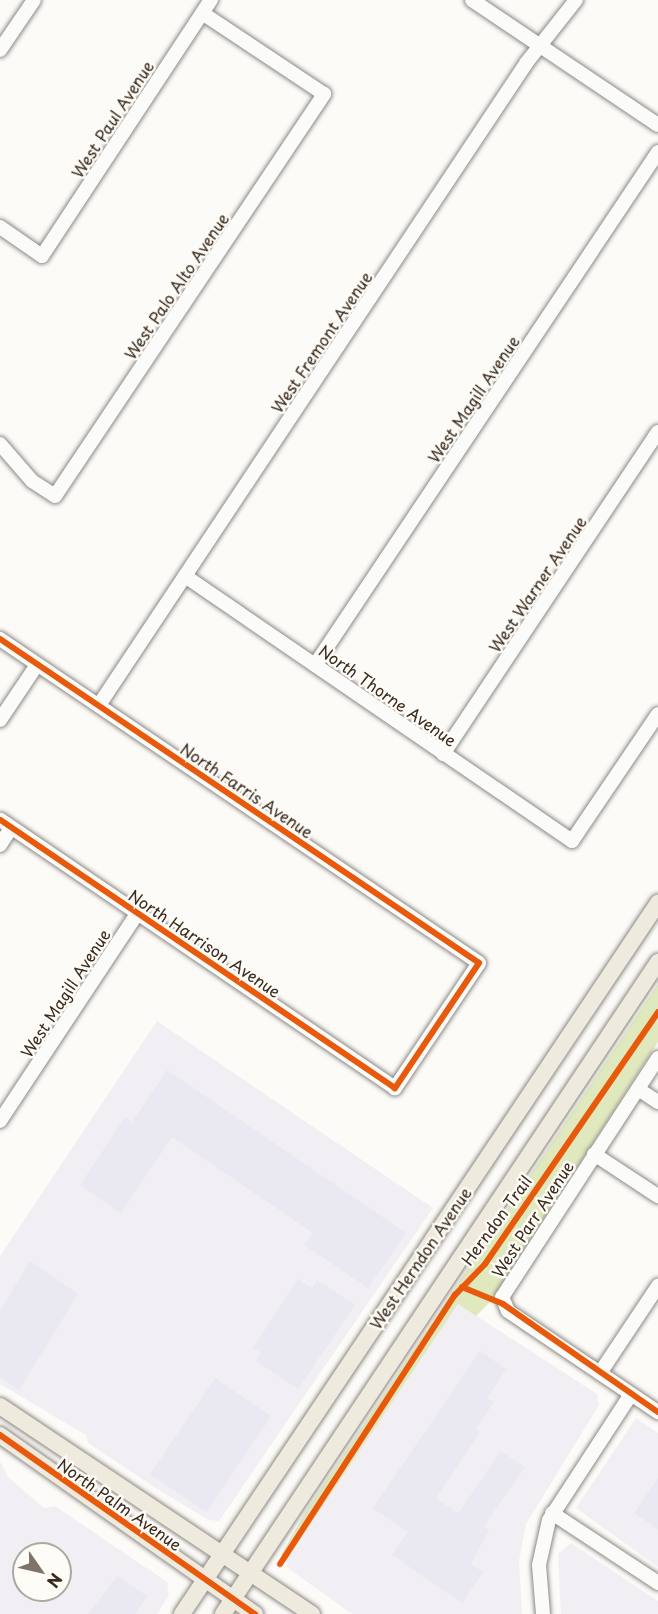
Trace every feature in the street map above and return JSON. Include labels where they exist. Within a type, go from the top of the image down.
[{"type":"main road","name":"West Herndon Avenue","points":[[182,1614],[658,903]]},
{"type":"main road","name":"West Herndon Avenue","points":[[223,1614],[658,962]]},
{"type":"main road","name":"North Palm Avenue","points":[[0,1406],[312,1614]]},
{"type":"main road","name":"North Palm Avenue","points":[[0,1435],[255,1614]]},
{"type":"street","points":[[0,50],[34,0]]},
{"type":"street","name":"West Paul Avenue","points":[[0,227],[42,256],[211,0]]},
{"type":"street","points":[[472,0],[658,124]]},
{"type":"street","name":"West Fremont Avenue","points":[[99,705],[542,46],[576,0]]},
{"type":"street","name":"West Palo Alto Avenue","points":[[0,444],[32,481],[55,496],[324,94],[202,13]]},
{"type":"street","name":"West Magill Avenue","points":[[315,665],[658,152]]},
{"type":"street","name":"West Warner Avenue","points":[[443,753],[658,432]]},
{"type":"street","name":"North Thorne Avenue","points":[[185,576],[573,841],[658,714]]},
{"type":"street","name":"North Farris Avenue","points":[[0,639],[479,963],[395,1088]]},
{"type":"street","points":[[0,720],[37,665]]},
{"type":"street","points":[[0,845],[6,824]]},
{"type":"street","name":"North Harrison Avenue","points":[[6,824],[395,1088]]},
{"type":"street","name":"West Magill Avenue","points":[[0,1121],[137,914]]},
{"type":"street","points":[[658,1058],[594,1154],[658,1196]]},
{"type":"street","points":[[638,1089],[658,1102]]},
{"type":"street","name":"West Parr Avenue","points":[[594,1154],[505,1290],[503,1304],[600,1373]]},
{"type":"street","points":[[658,1286],[600,1373],[658,1412]]},
{"type":"street","points":[[543,1614],[541,1548],[552,1513],[631,1394]]},
{"type":"street","points":[[552,1513],[658,1583]]},
{"type":"shaded area","points":[[157,1021],[433,1208],[219,1521],[209,1520],[157,1489],[88,1443],[86,1435],[0,1384],[0,1256]]},
{"type":"shaded area","points":[[458,1304],[597,1394],[599,1405],[526,1524],[519,1561],[522,1614],[352,1614],[289,1569],[286,1561]]},
{"type":"shaded area","points":[[636,1418],[658,1433],[658,1567],[576,1508]]},
{"type":"shaded area","points":[[0,1461],[8,1477],[44,1508],[55,1506],[167,1582],[169,1595],[157,1614],[0,1614]]},
{"type":"shaded area","points":[[571,1543],[658,1601],[658,1614],[561,1614],[558,1554]]},
{"type":"green space","points":[[658,984],[658,1042],[491,1301],[476,1316],[458,1304],[286,1561],[281,1555],[306,1511]]},
{"type":"building","points":[[167,1070],[406,1233],[368,1288],[304,1245],[313,1233],[172,1137],[121,1213],[80,1185],[125,1117],[132,1122]]},
{"type":"building","points":[[30,1261],[78,1294],[19,1390],[0,1377],[0,1311]]},
{"type":"building","points":[[298,1279],[312,1288],[317,1280],[355,1305],[298,1389],[256,1361],[261,1353],[253,1348]]},
{"type":"building","points":[[480,1351],[506,1369],[487,1398],[494,1402],[476,1429],[480,1432],[436,1498],[458,1513],[501,1451],[525,1467],[484,1526],[489,1530],[471,1564],[483,1572],[462,1603],[392,1555],[408,1532],[373,1508]]},
{"type":"building","points":[[215,1378],[271,1416],[207,1512],[150,1474]]},
{"type":"building","points":[[658,1478],[658,1529],[634,1513]]},
{"type":"building","points":[[117,1576],[147,1596],[135,1614],[88,1614]]},
{"type":"cycle path","points":[[0,639],[479,963],[395,1088],[0,820]]},
{"type":"cycle path","name":"Herndon Trail","points":[[280,1564],[455,1295],[485,1264],[658,1012]]},
{"type":"cycle path","points":[[462,1287],[503,1304],[658,1412]]},
{"type":"cycle path","points":[[0,1435],[255,1614]]}]
